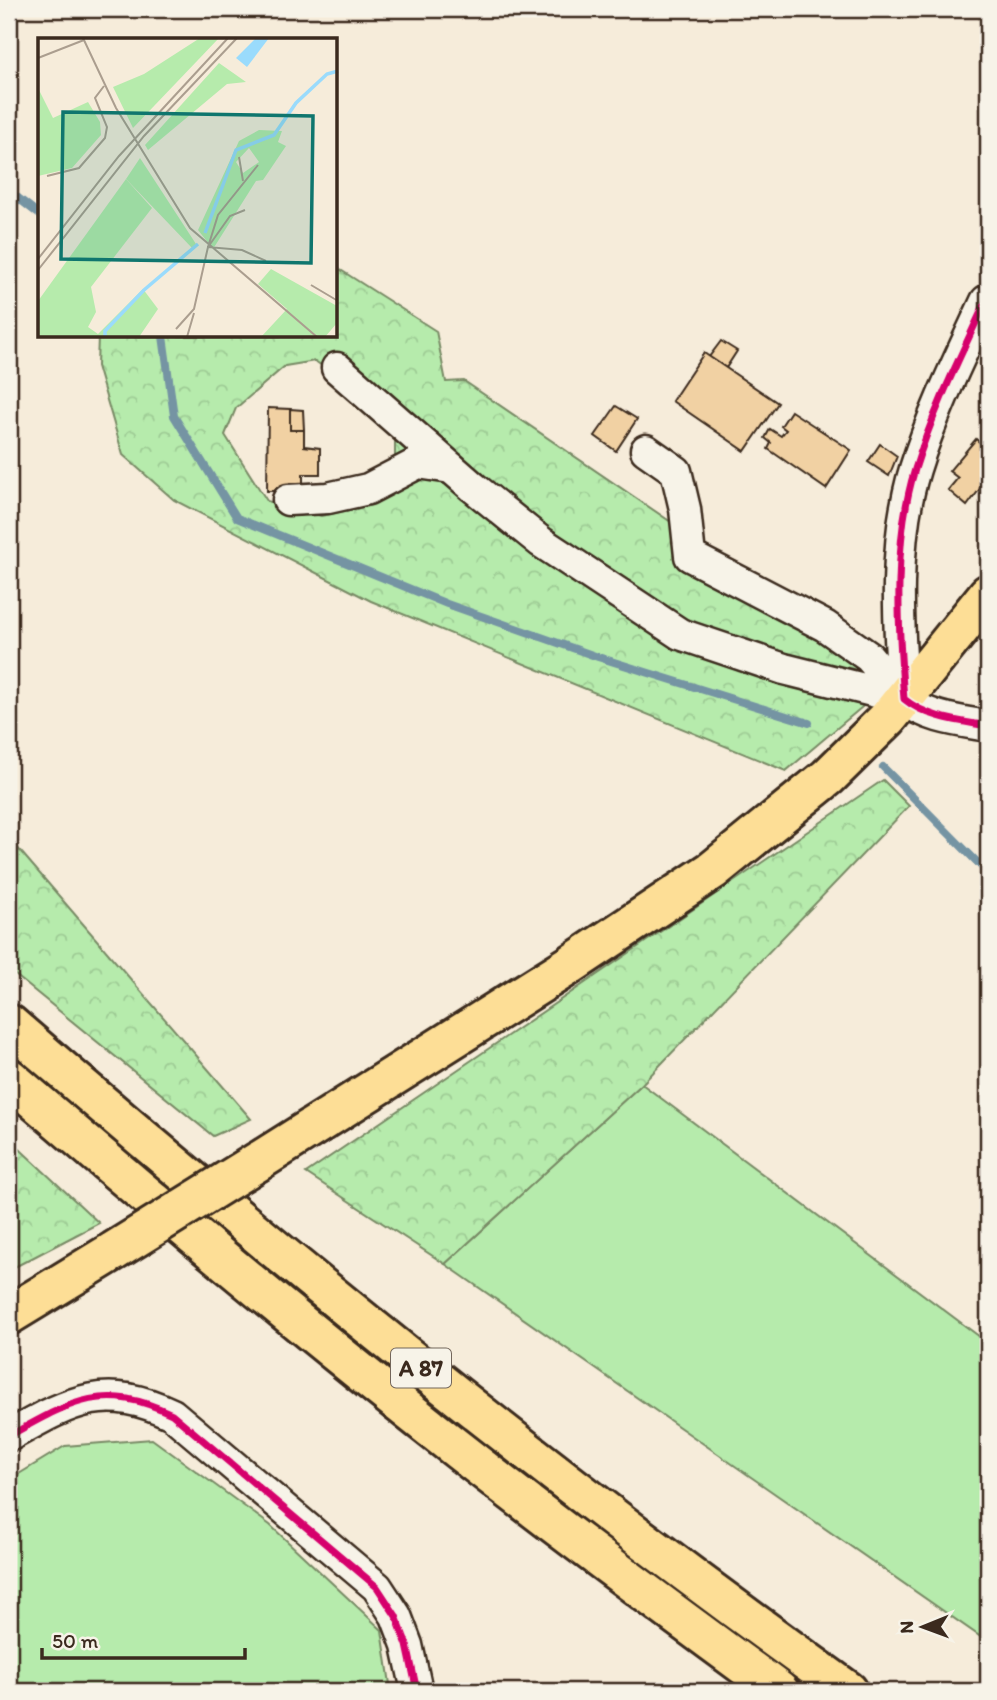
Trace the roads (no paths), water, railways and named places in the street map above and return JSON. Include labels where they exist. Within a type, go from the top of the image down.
[{"type":"main road","points":[[9,1315],[259,1161],[713,870],[828,777],[888,718],[988,594]]},
{"type":"main road","name":"A 87","points":[[9,1024],[163,1157],[483,1418],[848,1691]]},
{"type":"main road","name":"A 87","points":[[9,1078],[290,1315],[458,1450],[779,1691]]},
{"type":"street","points":[[904,699],[898,634],[901,542],[915,470],[954,370],[986,300]]},
{"type":"street","points":[[337,368],[451,468],[541,542],[680,634],[784,669],[904,699]]},
{"type":"street","points":[[646,450],[676,471],[685,509],[690,556],[825,625],[869,657],[904,699],[917,710],[951,720],[988,726]]},
{"type":"street","points":[[288,500],[328,498],[368,489],[418,463],[451,468]]},
{"type":"street","points":[[9,1436],[68,1405],[97,1397],[121,1397],[148,1403],[172,1414],[377,1587],[396,1616],[407,1645],[416,1691]]},
{"type":"waterway","points":[[9,191],[38,213]]},
{"type":"waterway","points":[[163,338],[174,416],[237,518],[447,604],[598,657],[809,723]]},
{"type":"waterway","points":[[883,767],[988,873]]}]
